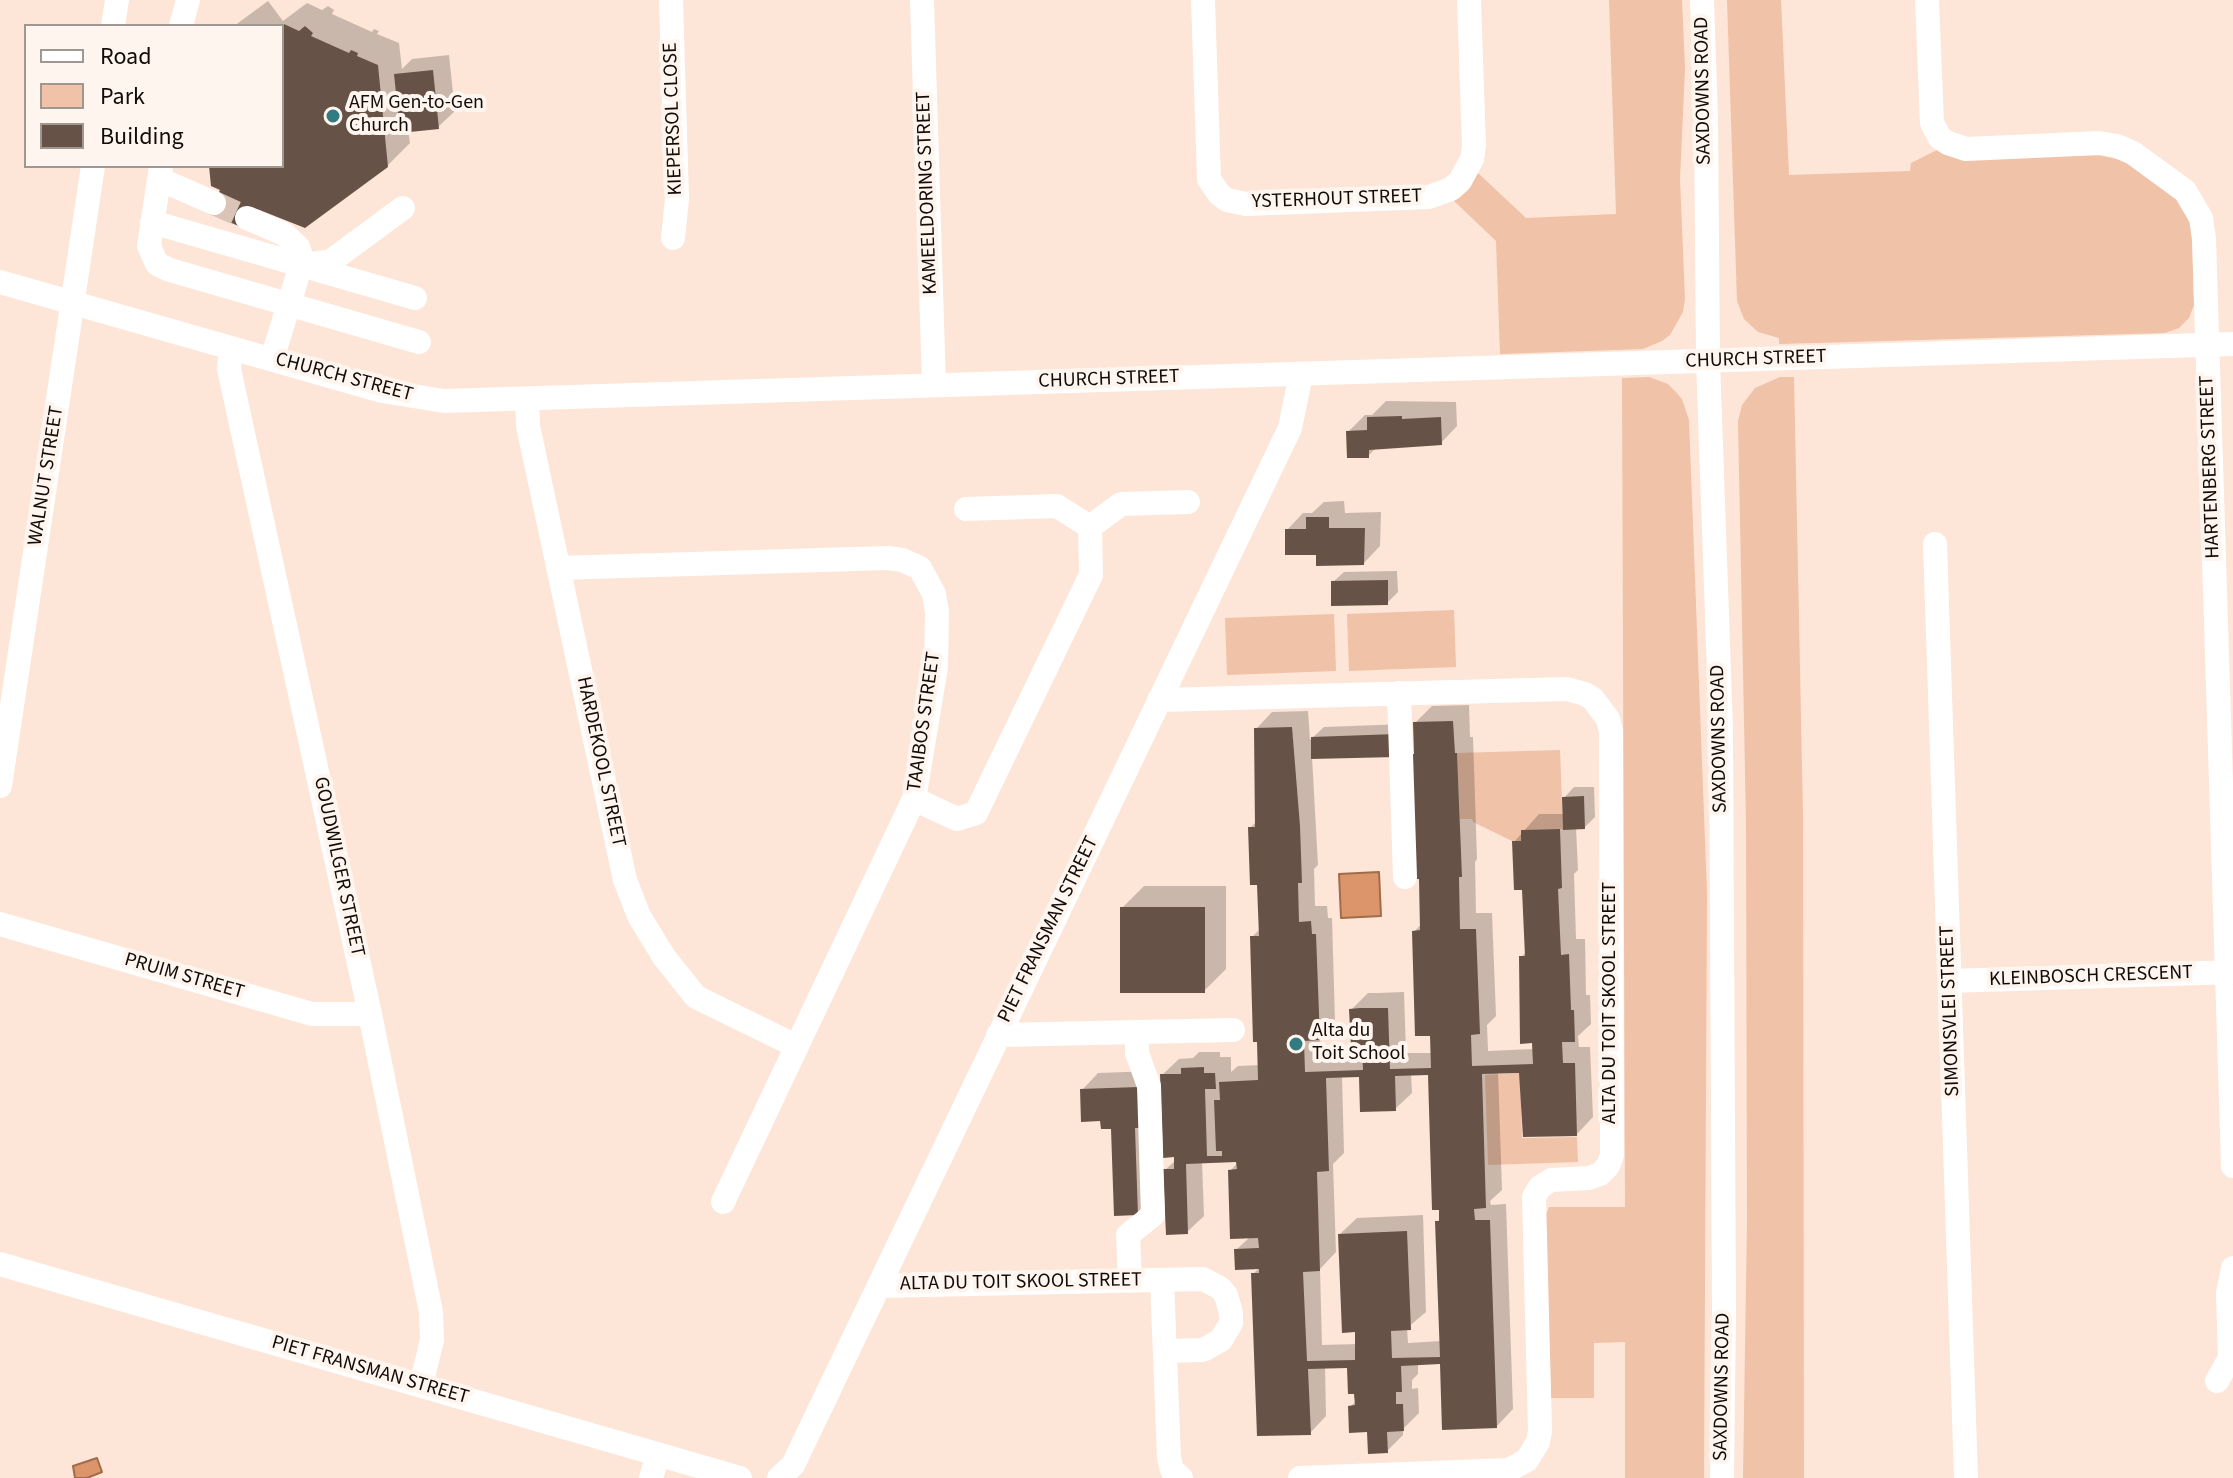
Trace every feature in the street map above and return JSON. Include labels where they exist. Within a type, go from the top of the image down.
[{"type":"street","points":[[113,24],[117,0]]},
{"type":"street","points":[[182,24],[188,0]]},
{"type":"street","name":"KIEPERSOL CLOSE","points":[[671,0],[677,199],[673,238]]},
{"type":"street","name":"KAMEELDORING STREET","points":[[922,0],[934,385]]},
{"type":"street","name":"YSTERHOUT STREET","points":[[1203,0],[1209,179],[1219,194],[1236,203],[1246,204],[1429,197],[1451,189],[1467,171],[1474,146],[1469,0]]},
{"type":"street","name":"SAXDOWNS ROAD","points":[[1702,0],[1708,361],[1721,728],[1722,1478]]},
{"type":"street","name":"HARTENBERG STREET","points":[[1927,0],[1932,123],[1940,138],[1966,149],[2099,143],[2117,146],[2133,153],[2185,191],[2197,208],[2203,229],[2225,665],[2233,1166]]},
{"type":"street","name":"WALNUT STREET","points":[[0,786],[93,168]]},
{"type":"street","points":[[214,203],[160,173],[150,252],[157,264],[419,342]]},
{"type":"street","points":[[301,265],[331,261],[403,208]]},
{"type":"street","points":[[247,218],[292,240],[301,256],[301,265],[272,359]]},
{"type":"street","points":[[152,222],[415,298]]},
{"type":"street","name":"CHURCH STREET","points":[[0,282],[382,391],[422,399],[527,399],[2233,344]]},
{"type":"street","name":"GOUDWILGER STREET","points":[[231,348],[229,369],[370,1014],[431,1312],[432,1340],[421,1385]]},
{"type":"street","name":"PIET FRANSMAN STREET","points":[[779,1478],[793,1465],[1290,428],[1301,374]]},
{"type":"street","name":"HARDEKOOL STREET","points":[[527,399],[528,426],[625,880],[639,916],[664,957],[696,997],[796,1046]]},
{"type":"street","points":[[1090,527],[1121,504],[1188,502]]},
{"type":"street","points":[[966,509],[1057,506],[1090,527]]},
{"type":"street","points":[[914,799],[957,819],[969,817],[980,807],[1091,575],[1090,527]]},
{"type":"street","name":"SIMONSVLEI STREET","points":[[1935,544],[1966,1478]]},
{"type":"street","name":"TAAIBOS STREET","points":[[558,568],[888,558],[920,568],[934,594],[937,612],[936,667],[914,799],[723,1202]]},
{"type":"street","name":"ALTA DU TOIT SKOOL STREET","points":[[1159,700],[1567,689],[1593,699],[1608,719],[1611,731],[1612,1155],[1608,1166],[1600,1174],[1589,1178],[1551,1180],[1540,1187],[1534,1197],[1538,1442],[1527,1460],[1499,1471],[1300,1478]]},
{"type":"street","points":[[1399,693],[1405,877]]},
{"type":"street","name":"PRUIM STREET","points":[[0,924],[312,1014],[370,1014]]},
{"type":"street","name":"KLEINBOSCH CRESCENT","points":[[1950,981],[2230,972]]},
{"type":"street","points":[[998,1035],[1233,1030]]},
{"type":"street","points":[[1130,1281],[1128,1235],[1153,1215],[1149,1086],[1137,1053],[1137,1032]]},
{"type":"street","name":"PIET FRANSMAN STREET","points":[[0,1264],[740,1478]]},
{"type":"street","points":[[2217,1381],[2230,1358],[2228,1293],[2233,1268]]},
{"type":"street","name":"ALTA DU TOIT SKOOL STREET","points":[[879,1286],[1203,1279],[1212,1282],[1226,1295],[1231,1313],[1227,1332],[1213,1347],[1165,1351]]},
{"type":"street","name":"ALTA DU TOIT SKOOL STREET","points":[[1162,1280],[1169,1458],[1172,1470],[1181,1478]]},
{"type":"street","points":[[651,1478],[658,1454]]},
{"type":"green space","points":[[1609,0],[1682,0],[1685,68],[1680,179],[1683,312],[1670,335],[1643,349],[1500,354],[1496,241],[1452,199],[1478,173],[1526,218],[1616,214]]},
{"type":"green space","points":[[1727,0],[1781,0],[1789,175],[1910,171],[1911,163],[1937,150],[1964,159],[2099,155],[2125,161],[2179,201],[2192,227],[2194,305],[2189,318],[2179,328],[2165,333],[1779,344],[1779,338],[1758,332],[1744,319],[1737,301]]},
{"type":"green space","points":[[1649,377],[1668,384],[1675,391],[1682,399],[1689,420],[1707,894],[1704,1478],[1625,1478],[1625,1342],[1594,1343],[1594,1398],[1551,1398],[1545,1217],[1549,1207],[1625,1207],[1622,378]]},
{"type":"green space","points":[[1780,377],[1794,377],[1803,815],[1804,1478],[1743,1478],[1747,1221],[1746,821],[1738,421],[1742,405],[1755,388]]},
{"type":"green space","points":[[1454,610],[1456,667],[1349,671],[1347,614]]},
{"type":"green space","points":[[1334,614],[1336,671],[1227,675],[1225,618]]},
{"type":"green space","points":[[1560,750],[1563,829],[1521,830],[1521,841],[1512,841],[1472,819],[1460,819],[1457,753]]},
{"type":"green space","points":[[1520,1073],[1522,1138],[1577,1137],[1578,1162],[1488,1165],[1485,1075]]},
{"type":"shaded area","points":[[1379,872],[1381,916],[1341,918],[1339,874]]},
{"type":"shaded area","points":[[97,1458],[102,1472],[87,1478],[75,1478],[73,1466]]},
{"type":"building","name":"AFM Gen-to-Gen Church","points":[[284,24],[299,31],[305,26],[313,33],[311,36],[349,53],[351,50],[358,53],[357,56],[378,65],[388,167],[305,228],[252,207],[243,228],[209,213],[220,190],[211,186],[209,168],[284,168]]},
{"type":"building","points":[[433,70],[439,129],[400,133],[394,74]]},
{"type":"building","points":[[1402,416],[1402,419],[1441,417],[1442,445],[1369,450],[1369,458],[1347,458],[1346,431],[1367,430],[1367,417]]},
{"type":"building","points":[[1306,517],[1329,517],[1329,528],[1365,528],[1364,565],[1316,566],[1316,555],[1285,555],[1285,529],[1306,529]]},
{"type":"building","points":[[1388,580],[1388,605],[1331,606],[1331,581]]},
{"type":"building","points":[[1453,721],[1462,877],[1459,877],[1460,929],[1476,929],[1480,1034],[1471,1035],[1472,1066],[1533,1064],[1532,1043],[1520,1044],[1519,956],[1525,956],[1522,890],[1514,890],[1512,841],[1521,841],[1521,830],[1560,829],[1562,888],[1558,889],[1561,955],[1569,954],[1575,1042],[1562,1042],[1563,1063],[1575,1063],[1577,1136],[1523,1137],[1519,1073],[1482,1074],[1486,1208],[1474,1209],[1475,1220],[1490,1220],[1497,1428],[1442,1430],[1440,1364],[1401,1366],[1402,1392],[1396,1392],[1396,1404],[1403,1404],[1404,1431],[1387,1432],[1388,1453],[1368,1454],[1367,1432],[1349,1433],[1348,1406],[1355,1405],[1354,1394],[1348,1394],[1347,1368],[1308,1369],[1311,1435],[1257,1436],[1251,1273],[1259,1273],[1259,1269],[1235,1270],[1234,1249],[1259,1248],[1258,1238],[1230,1239],[1228,1170],[1237,1169],[1236,1162],[1186,1164],[1188,1234],[1166,1235],[1163,1169],[1174,1169],[1174,1157],[1163,1158],[1160,1074],[1181,1074],[1181,1068],[1204,1067],[1204,1073],[1215,1073],[1216,1089],[1205,1089],[1207,1156],[1222,1156],[1222,1151],[1216,1151],[1214,1100],[1220,1100],[1219,1082],[1258,1080],[1257,1042],[1253,1042],[1250,936],[1259,936],[1257,885],[1250,885],[1248,827],[1255,827],[1254,728],[1292,727],[1300,826],[1302,883],[1298,883],[1299,922],[1311,921],[1312,934],[1316,934],[1320,1040],[1304,1041],[1305,1072],[1363,1070],[1362,1048],[1351,1048],[1349,1009],[1360,1008],[1388,1008],[1390,1069],[1431,1068],[1430,1036],[1415,1036],[1412,931],[1420,930],[1419,879],[1409,879],[1413,722]],"holes":[[[1428,1075],[1432,1210],[1439,1210],[1439,1221],[1435,1221],[1440,1357],[1392,1358],[1391,1331],[1411,1330],[1407,1231],[1338,1234],[1342,1333],[1355,1332],[1355,1360],[1307,1361],[1303,1272],[1320,1271],[1317,1172],[1329,1171],[1326,1078],[1359,1077],[1360,1112],[1396,1111],[1395,1076]]]},
{"type":"building","points":[[1396,734],[1396,757],[1311,759],[1311,737]]},
{"type":"building","points":[[1584,796],[1585,829],[1563,830],[1562,797]]},
{"type":"building","points":[[1120,907],[1205,907],[1205,993],[1120,993]]},
{"type":"building","points":[[1138,1087],[1140,1128],[1135,1128],[1138,1215],[1114,1216],[1111,1129],[1101,1129],[1100,1121],[1081,1122],[1080,1089]]},
{"type":"tunnel","points":[[214,203],[247,218]]},
{"type":"place","name":"AFM Gen-to-Gen Church","points":[[333,116]]},
{"type":"place","name":"Alta du Toit School","points":[[1296,1044]]}]
